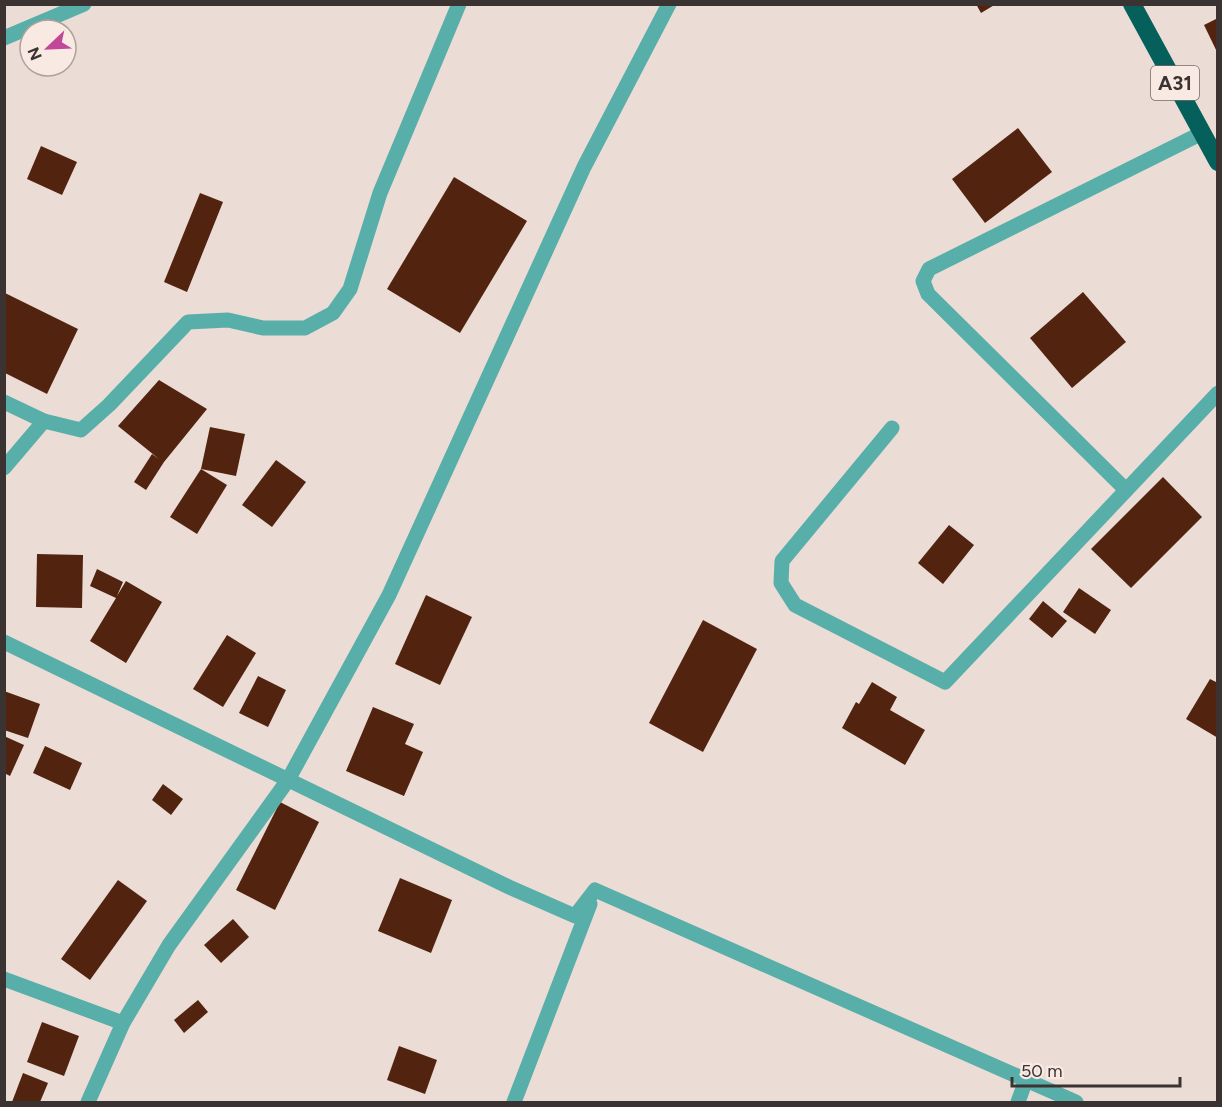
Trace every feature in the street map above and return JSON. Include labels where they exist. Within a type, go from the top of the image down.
[{"type":"highway","name":"A31","points":[[1134,6],[1218,162]]},
{"type":"street","points":[[4,38],[84,4]]},
{"type":"street","points":[[4,402],[44,421],[81,430],[109,405],[188,322],[228,320],[263,328],[305,328],[333,313],[350,288],[380,193],[459,4]]},
{"type":"street","points":[[88,1102],[123,1023],[169,945],[288,780],[389,595],[584,166],[669,4]]},
{"type":"street","points":[[1126,490],[928,294],[923,281],[929,269],[1202,133]]},
{"type":"street","points":[[892,428],[782,561],[781,583],[795,605],[945,682],[1218,393]]},
{"type":"street","points":[[4,468],[44,421]]},
{"type":"street","points":[[4,642],[509,887],[575,916],[595,890]]},
{"type":"street","points":[[595,890],[1076,1102]]},
{"type":"street","points":[[514,1102],[595,890]]},
{"type":"street","points":[[4,979],[123,1023]]},
{"type":"street","points":[[1018,1102],[1026,1080]]},
{"type":"building","points":[[976,4],[996,4],[981,13]]},
{"type":"building","points":[[1218,18],[1218,54],[1204,25]]},
{"type":"building","points":[[1018,128],[1052,172],[985,223],[952,179]]},
{"type":"building","points":[[41,146],[77,162],[62,195],[27,179]]},
{"type":"building","points":[[454,177],[527,221],[460,333],[387,289]]},
{"type":"building","points":[[200,193],[223,202],[187,292],[164,282]]},
{"type":"building","points":[[1083,292],[1126,342],[1072,388],[1030,338]]},
{"type":"building","points":[[5,293],[78,329],[47,394],[5,373]]},
{"type":"building","points":[[159,380],[207,409],[164,462],[146,490],[134,482],[152,454],[159,459],[118,426]]},
{"type":"building","points":[[210,427],[245,434],[236,476],[201,469]]},
{"type":"building","points":[[276,460],[306,482],[272,527],[242,505]]},
{"type":"building","points":[[201,469],[227,485],[197,534],[170,517]]},
{"type":"building","points":[[1163,477],[1202,517],[1131,588],[1091,549]]},
{"type":"building","points":[[949,525],[974,545],[943,584],[918,563]]},
{"type":"building","points":[[37,554],[83,555],[82,608],[36,607]]},
{"type":"building","points":[[97,569],[123,582],[117,596],[126,581],[162,602],[126,663],[90,641],[116,598],[90,586]]},
{"type":"building","points":[[1079,588],[1111,610],[1095,634],[1063,612]]},
{"type":"building","points":[[426,595],[472,617],[440,685],[395,664]]},
{"type":"building","points":[[1043,601],[1067,621],[1052,638],[1029,619]]},
{"type":"building","points":[[703,620],[757,649],[703,752],[649,723]]},
{"type":"building","points":[[227,635],[256,653],[223,707],[193,689]]},
{"type":"building","points":[[258,676],[286,690],[268,727],[239,713]]},
{"type":"building","points":[[1210,679],[1218,683],[1218,738],[1186,719]]},
{"type":"building","points":[[872,682],[897,697],[890,710],[925,730],[905,765],[842,728],[856,702],[859,704]]},
{"type":"building","points":[[4,691],[40,704],[28,738],[4,730]]},
{"type":"building","points":[[373,707],[414,724],[405,744],[423,752],[404,796],[346,771]]},
{"type":"building","points":[[4,736],[24,745],[10,776],[4,773]]},
{"type":"building","points":[[45,746],[82,763],[70,790],[33,773]]},
{"type":"building","points":[[163,784],[183,799],[171,815],[152,800]]},
{"type":"building","points":[[280,802],[319,822],[275,910],[236,890]]},
{"type":"building","points":[[400,878],[452,900],[431,953],[378,931]]},
{"type":"building","points":[[118,880],[147,901],[90,980],[61,959]]},
{"type":"building","points":[[233,919],[249,937],[221,963],[204,945]]},
{"type":"building","points":[[198,1000],[208,1012],[184,1033],[174,1020]]},
{"type":"building","points":[[42,1022],[79,1036],[64,1076],[27,1062]]},
{"type":"building","points":[[399,1046],[437,1060],[425,1094],[387,1080]]},
{"type":"building","points":[[23,1073],[48,1083],[40,1102],[12,1102]]}]
